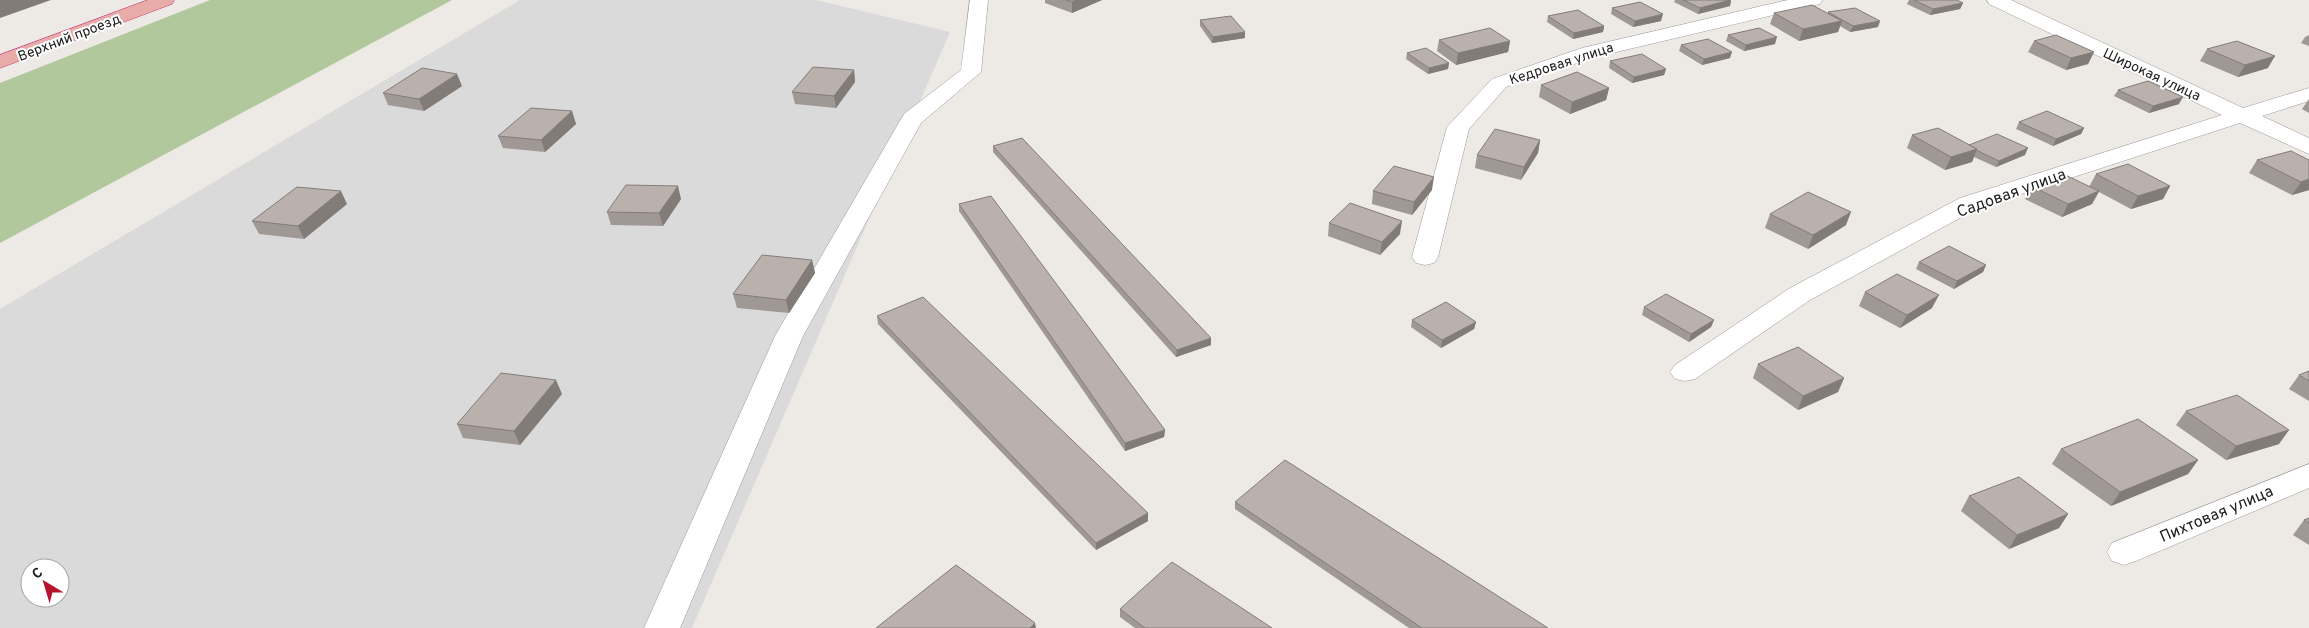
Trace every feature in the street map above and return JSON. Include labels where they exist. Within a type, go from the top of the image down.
[{"type":"highway","name":"Верхний проезд","points":[[0,62],[165,0]]},
{"type":"street","points":[[662,628],[789,336],[912,119],[971,72],[978,0]]},
{"type":"street","name":"Кедровая улица","points":[[1425,257],[1458,127],[1499,83],[1588,52],[1813,0]]},
{"type":"street","name":"Широкая улица","points":[[1996,0],[2309,147]]},
{"type":"street","name":"Садовая улица","points":[[1685,372],[1800,294],[1969,203],[2309,94]]},
{"type":"street","name":"Пихтовая улица","points":[[2124,552],[2309,474]]},
{"type":"shaded area","points":[[520,0],[816,0],[950,32],[692,628],[0,628],[0,309]]},
{"type":"green space","points":[[210,0],[452,0],[0,243],[0,83]]},
{"type":"building","points":[[1683,0],[1730,0],[1700,8]]},
{"type":"building","points":[[1914,0],[1957,0],[1963,3],[1933,9]]},
{"type":"building","points":[[1640,2],[1663,14],[1635,21],[1612,8]]},
{"type":"building","points":[[1812,5],[1842,21],[1803,29],[1774,13]]},
{"type":"building","points":[[1855,8],[1880,21],[1853,26],[1828,12]]},
{"type":"building","points":[[1578,10],[1604,26],[1574,33],[1548,16]]},
{"type":"building","points":[[1231,16],[1245,32],[1213,37],[1200,20]]},
{"type":"building","points":[[1490,28],[1510,41],[1458,53],[1439,40]]},
{"type":"building","points":[[1759,28],[1777,37],[1746,45],[1728,35]]},
{"type":"building","points":[[2056,35],[2094,52],[2071,58],[2034,41]]},
{"type":"building","points":[[1708,39],[1732,52],[1704,59],[1681,45]]},
{"type":"building","points":[[2237,41],[2275,56],[2245,65],[2207,49]]},
{"type":"building","points":[[1426,48],[1449,63],[1429,68],[1407,53]]},
{"type":"building","points":[[1642,54],[1666,69],[1634,77],[1610,61]]},
{"type":"building","points":[[813,67],[854,70],[834,96],[792,92]]},
{"type":"building","points":[[422,68],[457,74],[419,99],[383,93]]},
{"type":"building","points":[[1577,72],[1609,88],[1572,102],[1541,85]]},
{"type":"building","points":[[2148,81],[2183,97],[2153,106],[2118,90]]},
{"type":"building","points":[[531,108],[572,111],[541,140],[498,136]]},
{"type":"building","points":[[2047,111],[2084,128],[2056,139],[2019,122]]},
{"type":"building","points":[[1938,128],[1977,149],[1951,157],[1912,135]]},
{"type":"building","points":[[1495,129],[1540,140],[1524,167],[1477,155]]},
{"type":"building","points":[[1997,134],[2028,148],[1999,161],[1969,145]]},
{"type":"building","points":[[1022,138],[1211,338],[1177,350],[993,146]]},
{"type":"building","points":[[2291,151],[2309,160],[2309,179],[2301,182],[2257,160]]},
{"type":"building","points":[[2128,164],[2170,186],[2138,196],[2096,174]]},
{"type":"building","points":[[1394,166],[1434,177],[1414,202],[1373,191]]},
{"type":"building","points":[[2061,173],[2099,191],[2068,204],[2031,186]]},
{"type":"building","points":[[626,185],[678,186],[659,213],[607,212]]},
{"type":"building","points":[[297,187],[341,191],[298,226],[252,221]]},
{"type":"building","points":[[1808,192],[1851,212],[1813,235],[1770,214]]},
{"type":"building","points":[[991,196],[1165,430],[1125,443],[959,204]]},
{"type":"building","points":[[1350,203],[1402,221],[1382,242],[1329,223]]},
{"type":"building","points":[[1949,246],[1986,265],[1957,281],[1919,262]]},
{"type":"building","points":[[762,255],[812,260],[786,300],[733,294]]},
{"type":"building","points":[[1897,274],[1939,295],[1907,315],[1865,292]]},
{"type":"building","points":[[1666,294],[1714,320],[1691,334],[1644,307]]},
{"type":"building","points":[[923,297],[1148,513],[1096,543],[877,316]]},
{"type":"building","points":[[1446,302],[1476,322],[1442,340],[1412,320]]},
{"type":"building","points":[[1798,347],[1844,378],[1803,396],[1758,364]]},
{"type":"building","points":[[2309,371],[2309,381],[2299,375]]},
{"type":"building","points":[[501,373],[556,380],[514,431],[457,424]]},
{"type":"building","points":[[2237,395],[2289,430],[2236,446],[2186,411]]},
{"type":"building","points":[[2138,419],[2198,460],[2120,492],[2061,449]]},
{"type":"building","points":[[1285,460],[1548,628],[1422,628],[1235,502]]},
{"type":"building","points":[[2019,477],[2068,514],[2017,535],[1969,496]]},
{"type":"building","points":[[1172,562],[1272,628],[1145,628],[1120,609]]},
{"type":"building","points":[[956,565],[1035,623],[1030,628],[876,628]]}]
